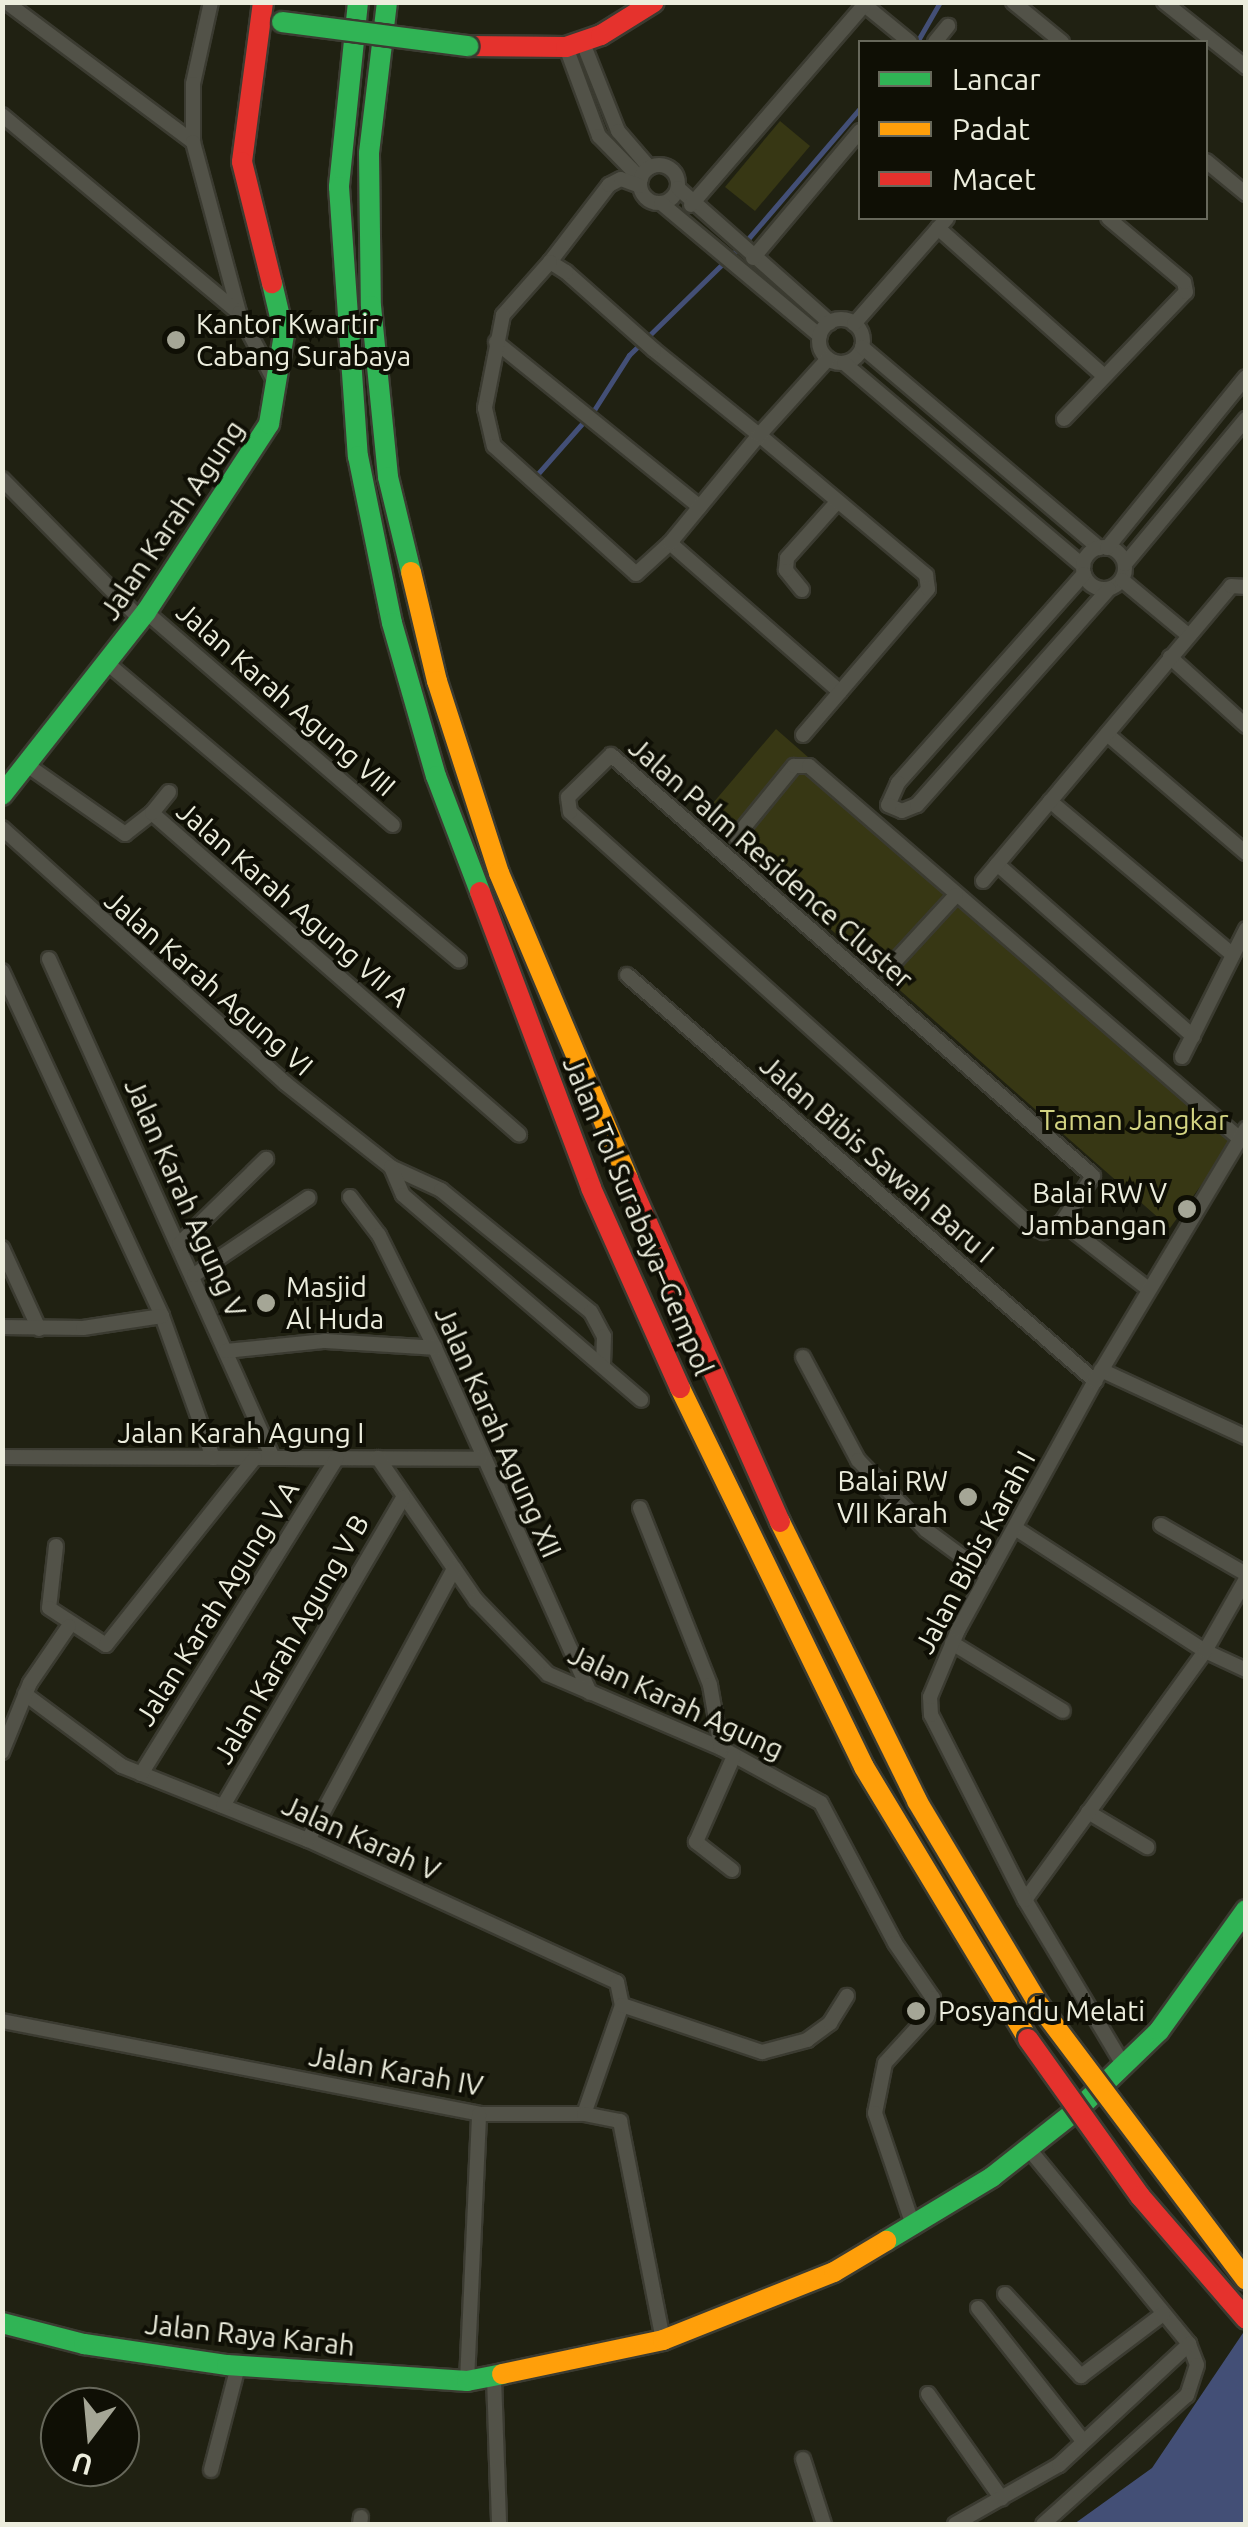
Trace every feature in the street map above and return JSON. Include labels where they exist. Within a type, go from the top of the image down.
[{"type":"main road","name":"Jalan Tol Surabaya–Gempol","points":[[358,2],[339,187],[356,437],[388,604],[436,776],[591,1188],[736,1512],[864,1768],[1028,2039],[1140,2196],[1246,2319]]},
{"type":"main road","name":"Jalan Tol Surabaya–Gempol","points":[[387,2],[369,153],[371,306],[382,430],[437,681],[488,838],[734,1429],[918,1801],[1039,2005],[1246,2280]]},
{"type":"main road","points":[[268,15],[468,46],[574,45],[654,2]]},
{"type":"main road","name":"Jalan Karah Agung","points":[[2,796],[143,615],[259,444],[279,390],[284,334],[242,162],[268,15]]},
{"type":"main road","name":"Jalan Raya Karah","points":[[2,2323],[84,2344],[238,2366],[468,2381],[662,2340],[817,2280],[914,2228],[1029,2149],[1159,2031],[1246,1910]]},
{"type":"street","points":[[6,2],[193,142]]},
{"type":"street","points":[[211,2],[193,84],[193,142],[240,313],[279,390]]},
{"type":"street","points":[[1014,2],[1060,40]]},
{"type":"street","points":[[1164,2],[1246,67]]},
{"type":"street","points":[[691,205],[862,4],[907,40]]},
{"type":"street","points":[[937,40],[948,26]]},
{"type":"street","points":[[574,45],[643,177],[647,198],[661,202],[714,251],[820,336],[828,359]]},
{"type":"street","points":[[574,45],[604,144],[643,177]]},
{"type":"street","points":[[2,115],[240,313]]},
{"type":"street","points":[[751,256],[858,133]]},
{"type":"street","points":[[604,144],[620,135]]},
{"type":"street","points":[[1208,163],[1246,194]]},
{"type":"street","points":[[828,359],[643,572],[628,571],[494,446],[485,418],[496,342],[510,302],[550,262],[609,184],[622,179],[670,168],[691,205],[830,323],[854,324]]},
{"type":"street","points":[[661,202],[678,188]]},
{"type":"street","points":[[1064,419],[1186,289],[1110,220]]},
{"type":"street","points":[[854,324],[942,223],[1103,375]]},
{"type":"street","points":[[550,262],[838,501],[929,582],[803,735]]},
{"type":"street","points":[[820,336],[830,323]]},
{"type":"street","points":[[854,324],[862,347],[1125,564]]},
{"type":"street","points":[[496,342],[700,507]]},
{"type":"street","points":[[844,363],[862,347]]},
{"type":"street","points":[[828,359],[844,363],[1084,570],[1093,586],[1116,584],[1188,635]]},
{"type":"street","points":[[1246,376],[1103,548],[898,782],[888,805],[902,811],[917,804],[1116,584],[1125,564],[1246,419]]},
{"type":"street","name":"Jalan Karah Agung VIII","points":[[2,478],[143,615],[393,824]]},
{"type":"street","points":[[802,590],[786,570],[786,558],[838,501]]},
{"type":"street","points":[[670,543],[840,692]]},
{"type":"street","points":[[984,881],[1231,586],[1246,587]]},
{"type":"street","points":[[1170,657],[1246,726]]},
{"type":"street","points":[[107,663],[459,960]]},
{"type":"street","points":[[1107,734],[1246,853]]},
{"type":"street","name":"Jalan Palm Residence Cluster","points":[[603,756],[615,757],[1093,1176],[1062,1222],[1044,1232],[1033,1228],[570,812],[568,798],[603,756]]},
{"type":"street","points":[[736,837],[794,766],[806,764],[956,895],[1243,1134]]},
{"type":"street","name":"Jalan Karah Agung VII A","points":[[28,766],[125,834],[152,813],[519,1134]]},
{"type":"street","points":[[152,813],[169,792]]},
{"type":"street","points":[[1050,801],[1233,955]]},
{"type":"street","name":"Jalan Karah Agung VI","points":[[2,828],[256,1058],[392,1167]]},
{"type":"street","points":[[997,864],[1193,1036]]},
{"type":"street","points":[[888,970],[956,895]]},
{"type":"street","points":[[1182,1057],[1246,929]]},
{"type":"street","name":"Jalan Karah Agung V","points":[[49,960],[194,1275],[273,1458]]},
{"type":"street","points":[[2,971],[6,991],[162,1316],[213,1458]]},
{"type":"street","name":"Jalan Bibis Sawah Baru I","points":[[627,976],[1098,1375],[1246,1437]]},
{"type":"street","name":"Jalan Bibis Karah I","points":[[1124,2066],[1024,1900],[931,1714],[931,1692],[987,1575],[1098,1375],[1243,1134]]},
{"type":"street","points":[[179,1244],[266,1159]]},
{"type":"street","points":[[392,1167],[402,1195],[603,1363],[641,1400]]},
{"type":"street","points":[[392,1167],[427,1180],[591,1312],[604,1336],[603,1363]]},
{"type":"street","name":"Jalan Karah Agung XII","points":[[350,1196],[379,1236],[435,1348],[480,1459],[590,1694]]},
{"type":"street","points":[[194,1275],[308,1198]]},
{"type":"street","name":"Jalan Palm Residence Cluster","points":[[1062,1222],[1147,1288]]},
{"type":"street","points":[[2,1248],[39,1329]]},
{"type":"street","points":[[2,1327],[39,1329],[162,1316]]},
{"type":"street","points":[[226,1352],[325,1342],[435,1348]]},
{"type":"street","points":[[803,1357],[858,1460],[926,1530],[987,1575]]},
{"type":"street","name":"Jalan Karah Agung I","points":[[2,1457],[480,1459]]},
{"type":"street","points":[[56,1546],[46,1599],[51,1612],[95,1643],[109,1643],[255,1458]]},
{"type":"street","name":"Jalan Karah Agung V A","points":[[141,1774],[337,1458]]},
{"type":"street","name":"Jalan Karah Agung","points":[[378,1458],[454,1569],[540,1668],[590,1694],[727,1752],[821,1804],[932,2002],[924,2021],[885,2063],[875,2113],[914,2228]]},
{"type":"street","name":"Jalan Karah Agung V B","points":[[223,1806],[403,1498]]},
{"type":"street","points":[[640,1508],[710,1685],[727,1752],[696,1840],[732,1870]]},
{"type":"street","points":[[1024,1900],[1205,1651],[1246,1577],[1161,1524]]},
{"type":"street","points":[[1015,1528],[1205,1651],[1246,1670]]},
{"type":"street","points":[[308,1840],[454,1569]]},
{"type":"street","points":[[2,1752],[25,1694],[69,1626]]},
{"type":"street","points":[[952,1643],[1063,1711]]},
{"type":"street","name":"Jalan Karah V","points":[[25,1694],[141,1774],[308,1840],[612,1979],[622,2005]]},
{"type":"street","points":[[1088,1812],[1147,1848]]},
{"type":"street","points":[[584,2114],[622,2005],[762,2052],[807,2040],[830,2023],[847,1996]]},
{"type":"street","name":"Jalan Karah IV","points":[[2,2021],[480,2114],[584,2114],[626,2127],[662,2340]]},
{"type":"street","points":[[468,2381],[480,2114]]},
{"type":"street","points":[[1029,2149],[1189,2344],[1197,2365],[1187,2396],[1043,2524]]},
{"type":"street","points":[[1005,2294],[1081,2376],[1163,2314]]},
{"type":"street","points":[[978,2308],[1083,2441]]},
{"type":"street","points":[[954,2524],[1059,2465],[1189,2344]]},
{"type":"street","points":[[211,2470],[238,2366]]},
{"type":"street","points":[[494,2378],[499,2524]]},
{"type":"street","points":[[928,2394],[1002,2500]]},
{"type":"street","points":[[802,2459],[824,2524]]},
{"type":"green space","points":[[780,121],[810,146],[755,211],[725,187]]},
{"type":"green space","name":"Taman Jangkar","points":[[776,729],[1214,1113],[1242,1129],[1170,1228],[702,816]]},
{"type":"water","points":[[1245,2330],[1245,2524],[1074,2524],[1152,2468]]},
{"type":"waterway","points":[[918,40],[940,2]]},
{"type":"waterway","points":[[534,478],[594,410],[629,355],[747,240],[858,110]]},
{"type":"traffic: fast","points":[[358,2],[339,187],[358,456],[392,623],[436,776],[480,892]]},
{"type":"traffic: fast","points":[[387,2],[369,153],[371,306],[388,477],[411,572]]},
{"type":"traffic: fast","points":[[282,22],[468,46]]},
{"type":"traffic: fast","points":[[2,795],[146,612],[269,424],[284,334],[272,283]]},
{"type":"traffic: fast","points":[[886,2241],[992,2177],[1078,2109],[1159,2031],[1246,1910]]},
{"type":"traffic: fast","points":[[2,2323],[84,2344],[227,2365],[467,2381],[502,2374]]},
{"type":"traffic: slow","points":[[411,572],[437,681],[499,873],[628,1179]]},
{"type":"traffic: slow","points":[[680,1388],[864,1767],[1028,2039]]},
{"type":"traffic: slow","points":[[780,1522],[917,1801],[1039,2005]]},
{"type":"traffic: slow","points":[[1039,2005],[1246,2280]]},
{"type":"traffic: slow","points":[[502,2374],[663,2340],[834,2272],[886,2241]]},
{"type":"traffic: jam","points":[[263,2],[242,162],[272,283]]},
{"type":"traffic: jam","points":[[468,46],[566,47],[601,35],[654,2]]},
{"type":"traffic: jam","points":[[480,892],[591,1188],[680,1388]]},
{"type":"traffic: jam","points":[[628,1179],[780,1522]]},
{"type":"traffic: jam","points":[[1028,2039],[1140,2196],[1246,2319]]},
{"type":"place","name":"Kantor Kwartir Cabang Surabaya","points":[[176,340]]},
{"type":"place","name":"Balai RW V Jambangan","points":[[1187,1209]]},
{"type":"place","name":"Masjid Al Huda","points":[[266,1303]]},
{"type":"place","name":"Balai RW VII Karah","points":[[968,1497]]},
{"type":"place","name":"Posyandu Melati","points":[[916,2011]]}]
